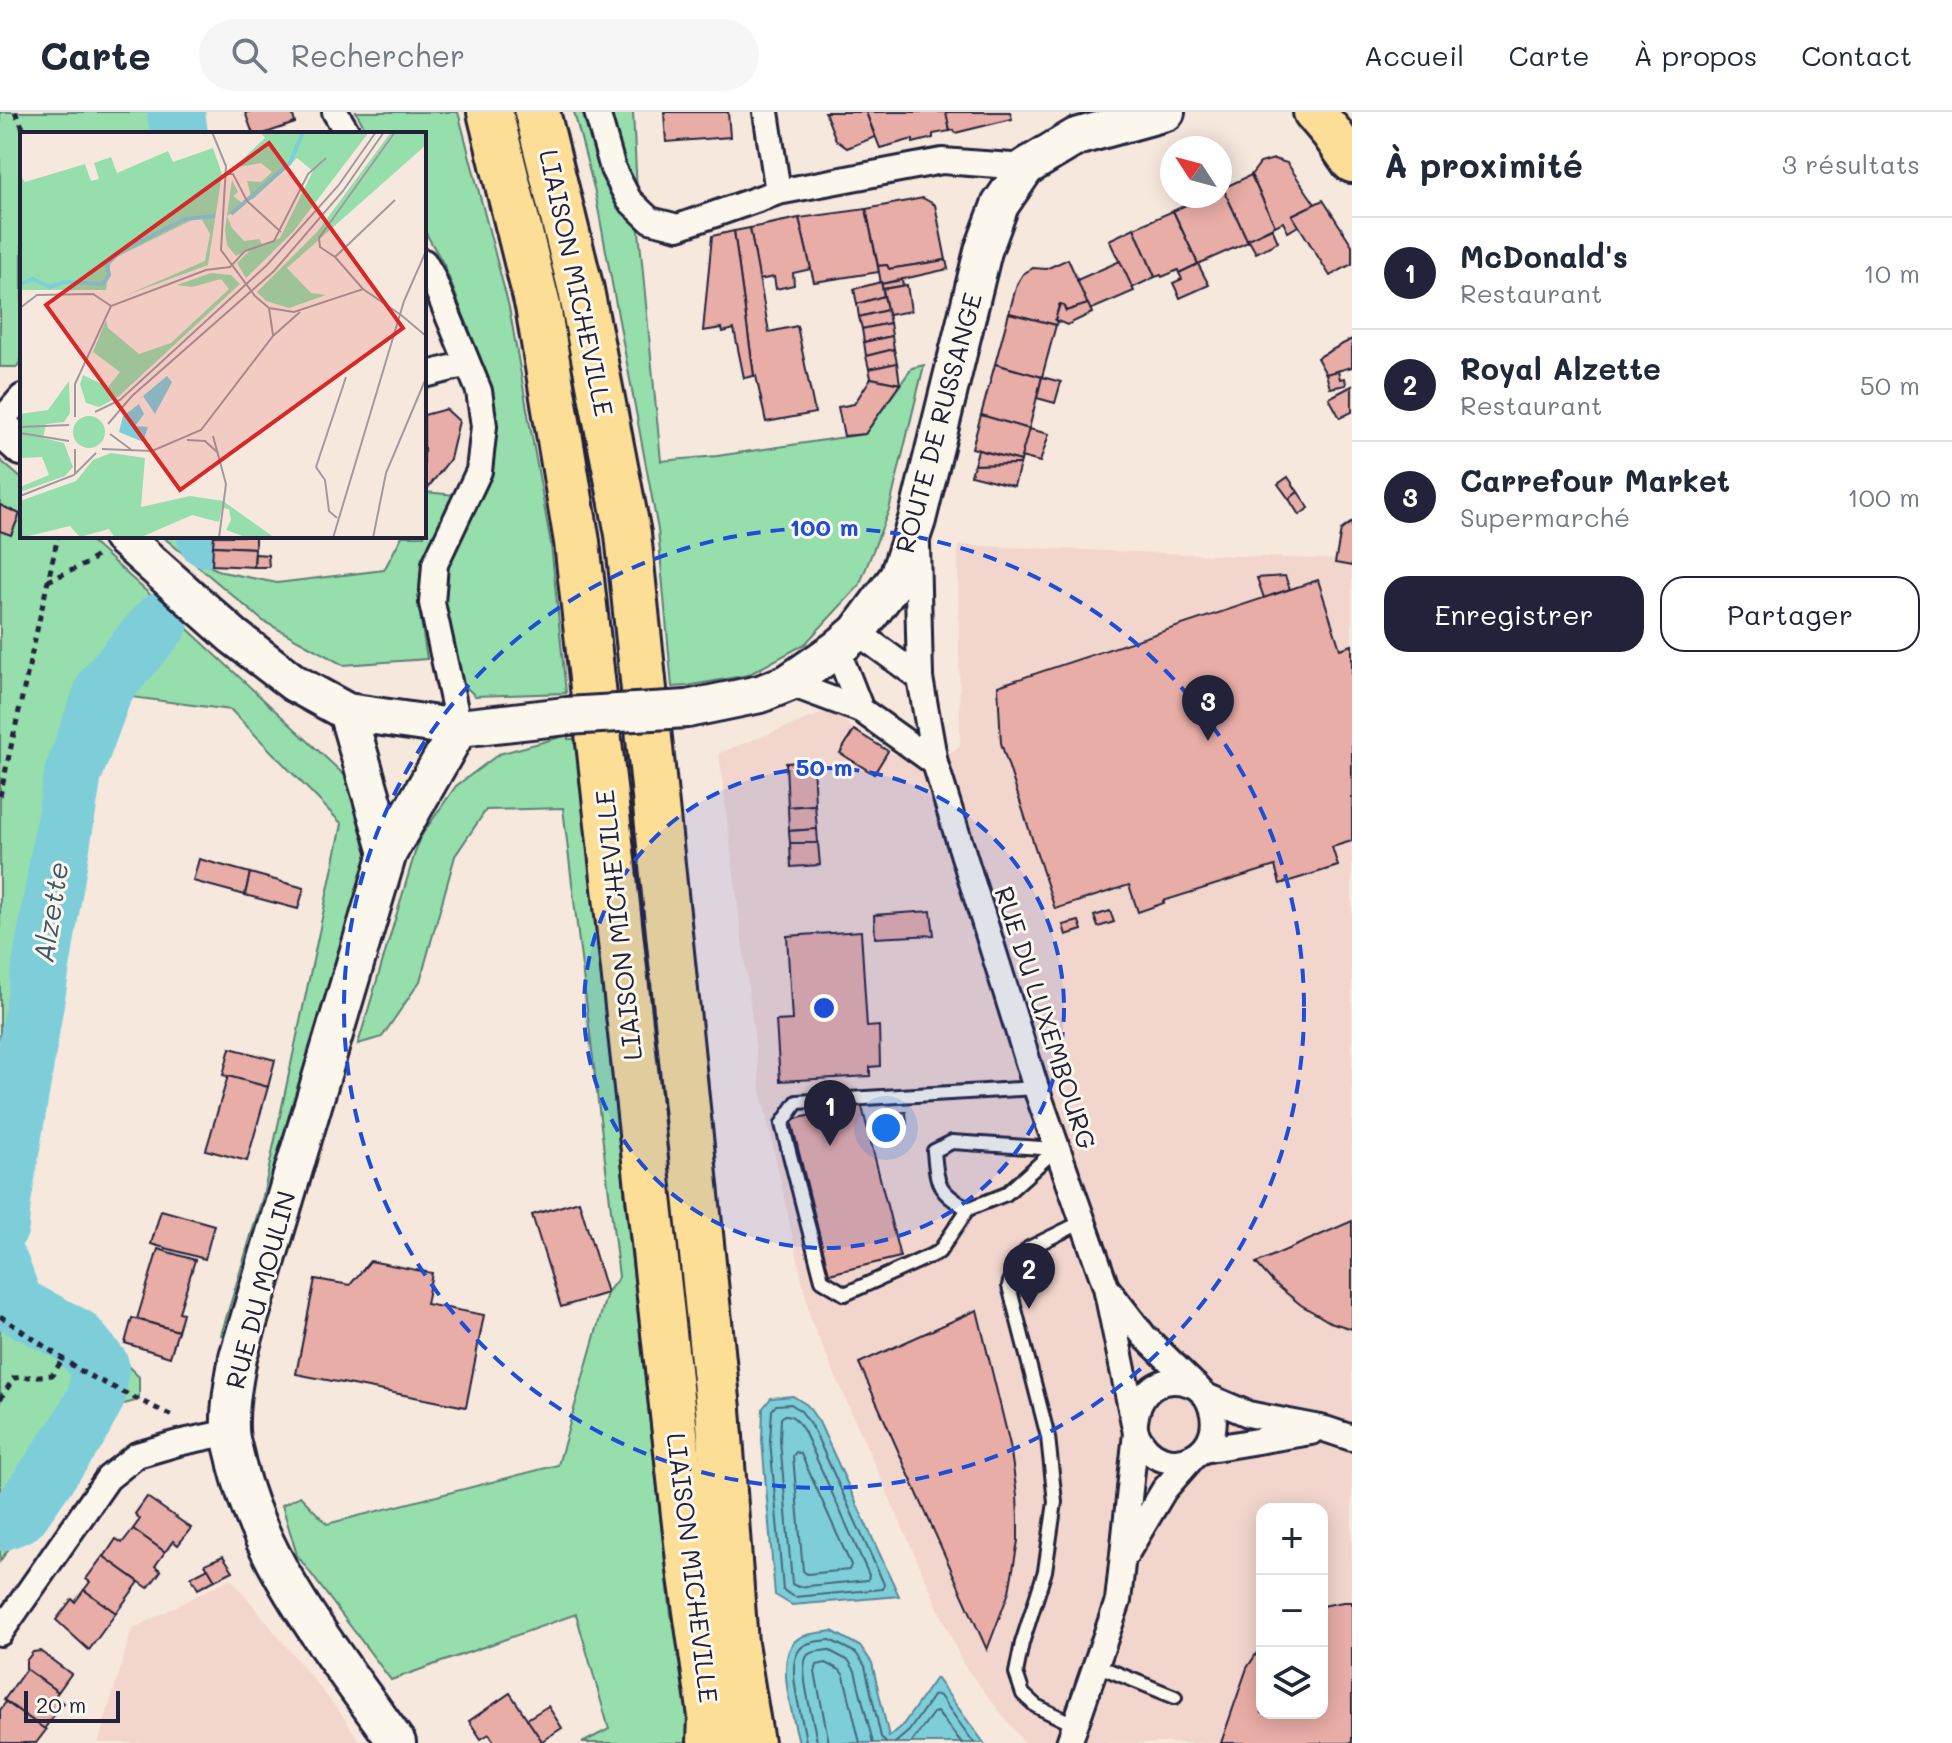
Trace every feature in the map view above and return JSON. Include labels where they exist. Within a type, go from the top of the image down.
[{"type":"highway","name":"LIAISON MICHEVILLE","points":[[490,112],[538,306],[577,542],[688,1553],[711,1716],[710,1743]]},
{"type":"highway","name":"LIAISON MICHEVILLE","points":[[537,112],[581,290],[628,534],[718,1409],[735,1644],[751,1743]]},
{"type":"main road","name":"ROUTE DE RUSSANGE","points":[[123,538],[233,636],[294,683],[347,712],[459,728],[566,716],[687,709],[760,694],[788,683],[847,641],[898,577],[917,520],[983,251],[1000,205],[1026,167],[1076,137],[1166,112]]},
{"type":"main road","points":[[1314,112],[1352,162]]},
{"type":"main road","points":[[0,425],[20,445]]},
{"type":"main road","points":[[347,712],[388,853]]},
{"type":"main road","name":"RUE DU MOULIN","points":[[397,1743],[293,1593],[266,1542],[244,1490],[230,1432],[230,1398],[238,1357],[388,853],[459,728]]},
{"type":"street","points":[[335,112],[347,132]]},
{"type":"street","points":[[597,112],[613,169],[629,200],[650,220],[678,227],[778,192],[942,161],[1026,167]]},
{"type":"street","points":[[766,112],[778,192]]},
{"type":"street","points":[[426,265],[479,391],[484,426],[479,471],[435,564],[432,603],[459,728]]},
{"type":"street","points":[[426,374],[467,364]]},
{"type":"street","points":[[0,425],[20,400]]},
{"type":"street","name":"RUE DU LUXEMBOURG","points":[[917,520],[920,678],[935,763],[1036,1088],[1106,1287]]},
{"type":"street","points":[[847,641],[920,678]]},
{"type":"street","points":[[847,641],[861,710]]},
{"type":"street","points":[[788,683],[861,710],[935,763]]},
{"type":"street","points":[[1106,1287],[1144,1336],[1202,1392],[1213,1407],[1215,1418],[1215,1430],[1210,1441],[1164,1490],[1122,1560]]},
{"type":"street","points":[[1106,1287],[1135,1427],[1141,1443],[1158,1458],[1181,1461],[1198,1454],[1325,1429]]},
{"type":"street","points":[[1072,1734],[1118,1601],[1136,1411],[1149,1390],[1160,1383],[1185,1382],[1248,1414],[1325,1429],[1352,1438]]},
{"type":"street","points":[[0,1633],[108,1478],[137,1455],[230,1432]]},
{"type":"lane","points":[[1036,1088],[797,1102],[782,1124],[822,1280],[845,1294],[939,1252],[968,1209],[1006,1194],[1056,1149]]},
{"type":"lane","points":[[968,1209],[949,1197],[937,1182],[934,1151],[952,1142],[1056,1149]]},
{"type":"lane","points":[[1072,1734],[1023,1694],[1016,1673],[1022,1643],[1045,1571],[1055,1502],[1048,1437],[1009,1286],[1014,1266],[1029,1248],[1082,1222]]},
{"type":"lane","points":[[1096,1665],[1175,1697]]},
{"type":"path","points":[[15,112],[25,132]]},
{"type":"path","points":[[0,796],[58,538]]},
{"type":"path","points":[[48,582],[88,563],[121,538]]},
{"type":"path","points":[[0,1316],[82,1372],[171,1416],[178,1443]]},
{"type":"path","points":[[0,1399],[14,1378],[52,1375],[63,1359]]},
{"type":"shaded area","points":[[958,545],[1352,562],[1352,1743],[1024,1743],[963,1664],[811,1321],[761,1091],[719,753],[833,709],[854,730],[888,752],[935,763],[960,746]]},
{"type":"shaded area","points":[[231,1578],[342,1715],[361,1743],[98,1743],[132,1629]]},
{"type":"green space","points":[[0,112],[185,112],[189,132],[20,132],[20,362],[17,367],[0,367]]},
{"type":"green space","points":[[356,112],[458,112],[509,307],[551,544],[566,693],[475,696],[460,681],[446,606],[446,571],[491,475],[497,430],[493,391],[444,265],[426,234],[426,132],[367,132]]},
{"type":"green space","points":[[574,112],[633,112],[639,231],[661,461],[865,434],[912,368],[924,365],[889,510],[859,586],[805,644],[748,675],[672,687],[658,530],[595,192]]},
{"type":"green space","points":[[0,460],[20,477],[20,538],[87,538],[354,784],[371,828],[366,875],[227,1338],[221,1335],[263,1196],[342,824],[231,710],[109,694],[81,780],[27,1085],[12,1277],[59,1298],[139,1377],[139,1400],[109,1408],[0,1561]]},
{"type":"green space","points":[[426,492],[456,495],[424,561],[419,608],[427,659],[343,665],[263,621],[164,538],[206,538],[205,564],[222,572],[277,583],[384,570],[401,538],[426,538]]},
{"type":"green space","points":[[568,735],[568,739],[575,739],[671,1616],[686,1653],[691,1716],[688,1743],[582,1743],[609,1729],[576,1614],[391,1680],[297,1555],[282,1505],[300,1496],[327,1524],[558,1465],[607,1293],[619,1277],[563,808],[486,810],[455,856],[420,981],[382,1037],[358,1044],[419,839],[456,786],[499,754]]},
{"type":"water","points":[[793,1396],[807,1405],[819,1422],[899,1596],[792,1605],[775,1595],[762,1440],[763,1408],[771,1398]]},
{"type":"water","points":[[832,1631],[861,1647],[872,1663],[889,1737],[902,1726],[936,1678],[984,1743],[799,1743],[787,1686],[787,1656],[792,1645],[801,1637]]},
{"type":"building","points":[[245,112],[292,112],[295,123],[269,132],[252,132]]},
{"type":"building","points":[[664,112],[728,112],[730,137],[666,142]]},
{"type":"building","points":[[825,112],[866,112],[875,137],[847,148],[836,140]]},
{"type":"building","points":[[866,112],[946,112],[950,131],[913,143],[913,139],[880,148]]},
{"type":"building","points":[[946,112],[1010,112],[1012,119],[955,133],[954,130],[950,131]]},
{"type":"building","points":[[1274,159],[1287,163],[1315,204],[1292,215],[1298,226],[1288,232],[1283,222],[1275,226],[1251,175],[1260,163]]},
{"type":"building","points":[[1251,175],[1275,226],[1247,240],[1232,208],[1232,184]]},
{"type":"building","points":[[923,198],[935,205],[946,260],[889,269],[887,265],[878,266],[866,209]]},
{"type":"building","points":[[1323,200],[1352,245],[1352,264],[1330,276],[1292,215]]},
{"type":"building","points":[[1232,207],[1248,242],[1198,264],[1173,211],[1179,208]]},
{"type":"building","points":[[866,209],[879,272],[814,282],[799,218]]},
{"type":"building","points":[[1173,211],[1198,264],[1179,273],[1178,270],[1155,277],[1134,228]]},
{"type":"building","points":[[799,218],[811,269],[793,273],[794,285],[776,289],[774,277],[759,280],[750,228]]},
{"type":"building","points":[[750,228],[769,332],[797,326],[815,413],[766,422],[754,376],[734,231]]},
{"type":"building","points":[[1134,228],[1155,277],[1132,288],[1109,240]]},
{"type":"building","points":[[1272,228],[1278,242],[1256,253],[1248,239]]},
{"type":"building","points":[[734,231],[754,376],[744,378],[734,329],[703,331],[712,236]]},
{"type":"building","points":[[1068,259],[1088,304],[1066,311],[1063,305],[1059,305],[1056,325],[1009,313],[1023,274],[1033,268],[1046,269]]},
{"type":"building","points":[[946,260],[948,269],[881,284],[878,266],[887,265],[889,269]]},
{"type":"building","points":[[1120,261],[1134,291],[1090,310],[1077,280]]},
{"type":"building","points":[[1198,264],[1209,285],[1180,298],[1173,283],[1182,279],[1179,273]]},
{"type":"building","points":[[902,280],[903,286],[883,289],[881,284]]},
{"type":"building","points":[[881,282],[884,296],[857,304],[854,289]]},
{"type":"building","points":[[907,285],[911,311],[888,315],[883,289]]},
{"type":"building","points":[[884,296],[887,310],[859,317],[857,304]]},
{"type":"building","points":[[1060,304],[1066,311],[1088,304],[1092,313],[1067,325],[1055,320]]},
{"type":"building","points":[[887,310],[890,323],[862,329],[859,317]]},
{"type":"building","points":[[1009,313],[1056,325],[1042,377],[995,364]]},
{"type":"building","points":[[890,323],[892,336],[864,342],[862,329]]},
{"type":"building","points":[[892,336],[894,349],[866,356],[864,342]]},
{"type":"building","points":[[1352,339],[1352,367],[1326,374],[1317,358]]},
{"type":"building","points":[[894,349],[897,363],[869,369],[866,356]]},
{"type":"building","points":[[897,363],[900,384],[871,378],[869,369]]},
{"type":"building","points":[[995,364],[1042,377],[1029,429],[981,415]]},
{"type":"building","points":[[1338,371],[1340,379],[1345,378],[1346,385],[1330,388],[1326,374]]},
{"type":"building","points":[[1042,377],[1061,382],[1055,403],[1037,398]]},
{"type":"building","points":[[871,378],[900,384],[865,434],[844,436],[838,407],[854,404]]},
{"type":"building","points":[[1352,386],[1352,412],[1340,418],[1329,398]]},
{"type":"building","points":[[446,409],[459,421],[450,459],[426,490],[426,414]]},
{"type":"building","points":[[981,415],[1029,429],[1021,461],[972,448]]},
{"type":"building","points":[[1029,429],[1049,434],[1040,462],[1021,457]]},
{"type":"building","points":[[978,450],[1021,461],[1020,464],[974,465]]},
{"type":"building","points":[[1020,464],[1014,486],[971,475],[974,465]]},
{"type":"building","points":[[1288,477],[1298,492],[1289,499],[1278,484]]},
{"type":"building","points":[[1298,492],[1309,508],[1299,515],[1289,499]]},
{"type":"building","points":[[0,505],[20,514],[11,535],[0,531]]},
{"type":"building","points":[[1352,522],[1352,566],[1335,563],[1341,530]]},
{"type":"building","points":[[214,538],[255,538],[255,548],[213,546]]},
{"type":"building","points":[[213,546],[255,548],[254,567],[212,565]]},
{"type":"building","points":[[255,554],[268,555],[269,567],[254,567]]},
{"type":"building","points":[[1285,576],[1290,589],[1264,598],[1257,578]]},
{"type":"building","points":[[1318,580],[1340,649],[1352,645],[1352,841],[1332,847],[1338,866],[1280,884],[1275,866],[1163,901],[1138,912],[1129,885],[1055,909],[1001,743],[998,686]]},
{"type":"building","points":[[854,730],[888,751],[874,774],[840,753]]},
{"type":"building","points":[[813,761],[815,805],[788,807],[786,763]]},
{"type":"building","points":[[815,805],[817,829],[789,831],[788,807]]},
{"type":"building","points":[[817,829],[818,843],[790,843],[789,831]]},
{"type":"building","points":[[790,843],[818,843],[820,865],[791,867]]},
{"type":"building","points":[[199,859],[250,873],[245,895],[193,881]]},
{"type":"building","points":[[250,873],[304,888],[298,909],[245,895]]},
{"type":"building","points":[[931,911],[934,935],[875,938],[874,915]]},
{"type":"building","points":[[1110,911],[1114,922],[1098,927],[1094,916]]},
{"type":"building","points":[[1079,921],[1082,930],[1066,935],[1063,925]]},
{"type":"building","points":[[861,931],[867,1027],[879,1026],[880,1066],[870,1067],[870,1076],[780,1081],[776,1021],[792,1020],[787,936]]},
{"type":"building","points":[[230,1048],[275,1060],[268,1087],[223,1075]]},
{"type":"building","points":[[228,1076],[268,1087],[247,1161],[206,1150]]},
{"type":"building","points":[[861,1103],[900,1257],[829,1274],[791,1120]]},
{"type":"building","points":[[906,1112],[907,1125],[879,1127],[877,1114]]},
{"type":"building","points":[[579,1201],[607,1293],[561,1307],[532,1215]]},
{"type":"building","points":[[161,1210],[214,1225],[205,1259],[151,1244]]},
{"type":"building","points":[[1352,1221],[1352,1329],[1330,1322],[1301,1305],[1256,1263]]},
{"type":"building","points":[[158,1249],[195,1260],[179,1312],[183,1313],[178,1331],[137,1319]]},
{"type":"building","points":[[370,1261],[432,1273],[426,1304],[484,1315],[466,1407],[296,1374],[315,1279],[350,1285]]},
{"type":"building","points":[[977,1310],[1010,1445],[1018,1519],[1018,1541],[1009,1592],[987,1650],[859,1363]]},
{"type":"building","points":[[132,1318],[178,1331],[170,1357],[125,1343]]},
{"type":"building","points":[[147,1497],[191,1528],[178,1545],[173,1541],[165,1552],[133,1529],[140,1519],[135,1514]]},
{"type":"building","points":[[133,1529],[165,1552],[155,1566],[161,1571],[148,1588],[104,1557],[116,1539],[122,1543]]},
{"type":"building","points":[[103,1556],[139,1582],[116,1613],[84,1590],[90,1582],[86,1579]]},
{"type":"building","points":[[223,1556],[233,1571],[215,1580],[205,1564]]},
{"type":"building","points":[[208,1568],[215,1580],[198,1589],[191,1577]]},
{"type":"building","points":[[84,1590],[116,1613],[89,1650],[56,1620],[72,1599],[75,1602]]},
{"type":"building","points":[[1352,1602],[1352,1743],[1221,1743],[1247,1668],[1256,1654],[1256,1719],[1328,1719],[1328,1605]]},
{"type":"building","points":[[40,1651],[71,1674],[58,1692],[26,1669],[26,1661],[33,1652]]},
{"type":"building","points":[[26,1669],[58,1692],[55,1696],[63,1703],[44,1729],[4,1700]]},
{"type":"building","points":[[510,1693],[542,1741],[540,1743],[495,1743],[489,1734],[481,1739],[469,1721]]},
{"type":"building","points":[[6,1702],[46,1730],[36,1743],[0,1743],[0,1710]]},
{"type":"building","points":[[548,1706],[562,1728],[542,1741],[527,1719]]},
{"type":"waterway","name":"Alzette","points":[[176,112],[179,132]]},
{"type":"waterway","name":"Alzette","points":[[0,1226],[73,774],[105,687],[160,622]]},
{"type":"waterway","name":"Alzette","points":[[0,1265],[15,1305],[76,1337],[100,1366],[97,1395],[78,1431],[20,1514],[0,1522]]},
{"type":"place","name":"Carrefour Market","points":[[1208,741]]},
{"type":"place","name":"McDonald's","points":[[830,1146]]},
{"type":"place","name":"Royal Alzette","points":[[1029,1309]]}]
